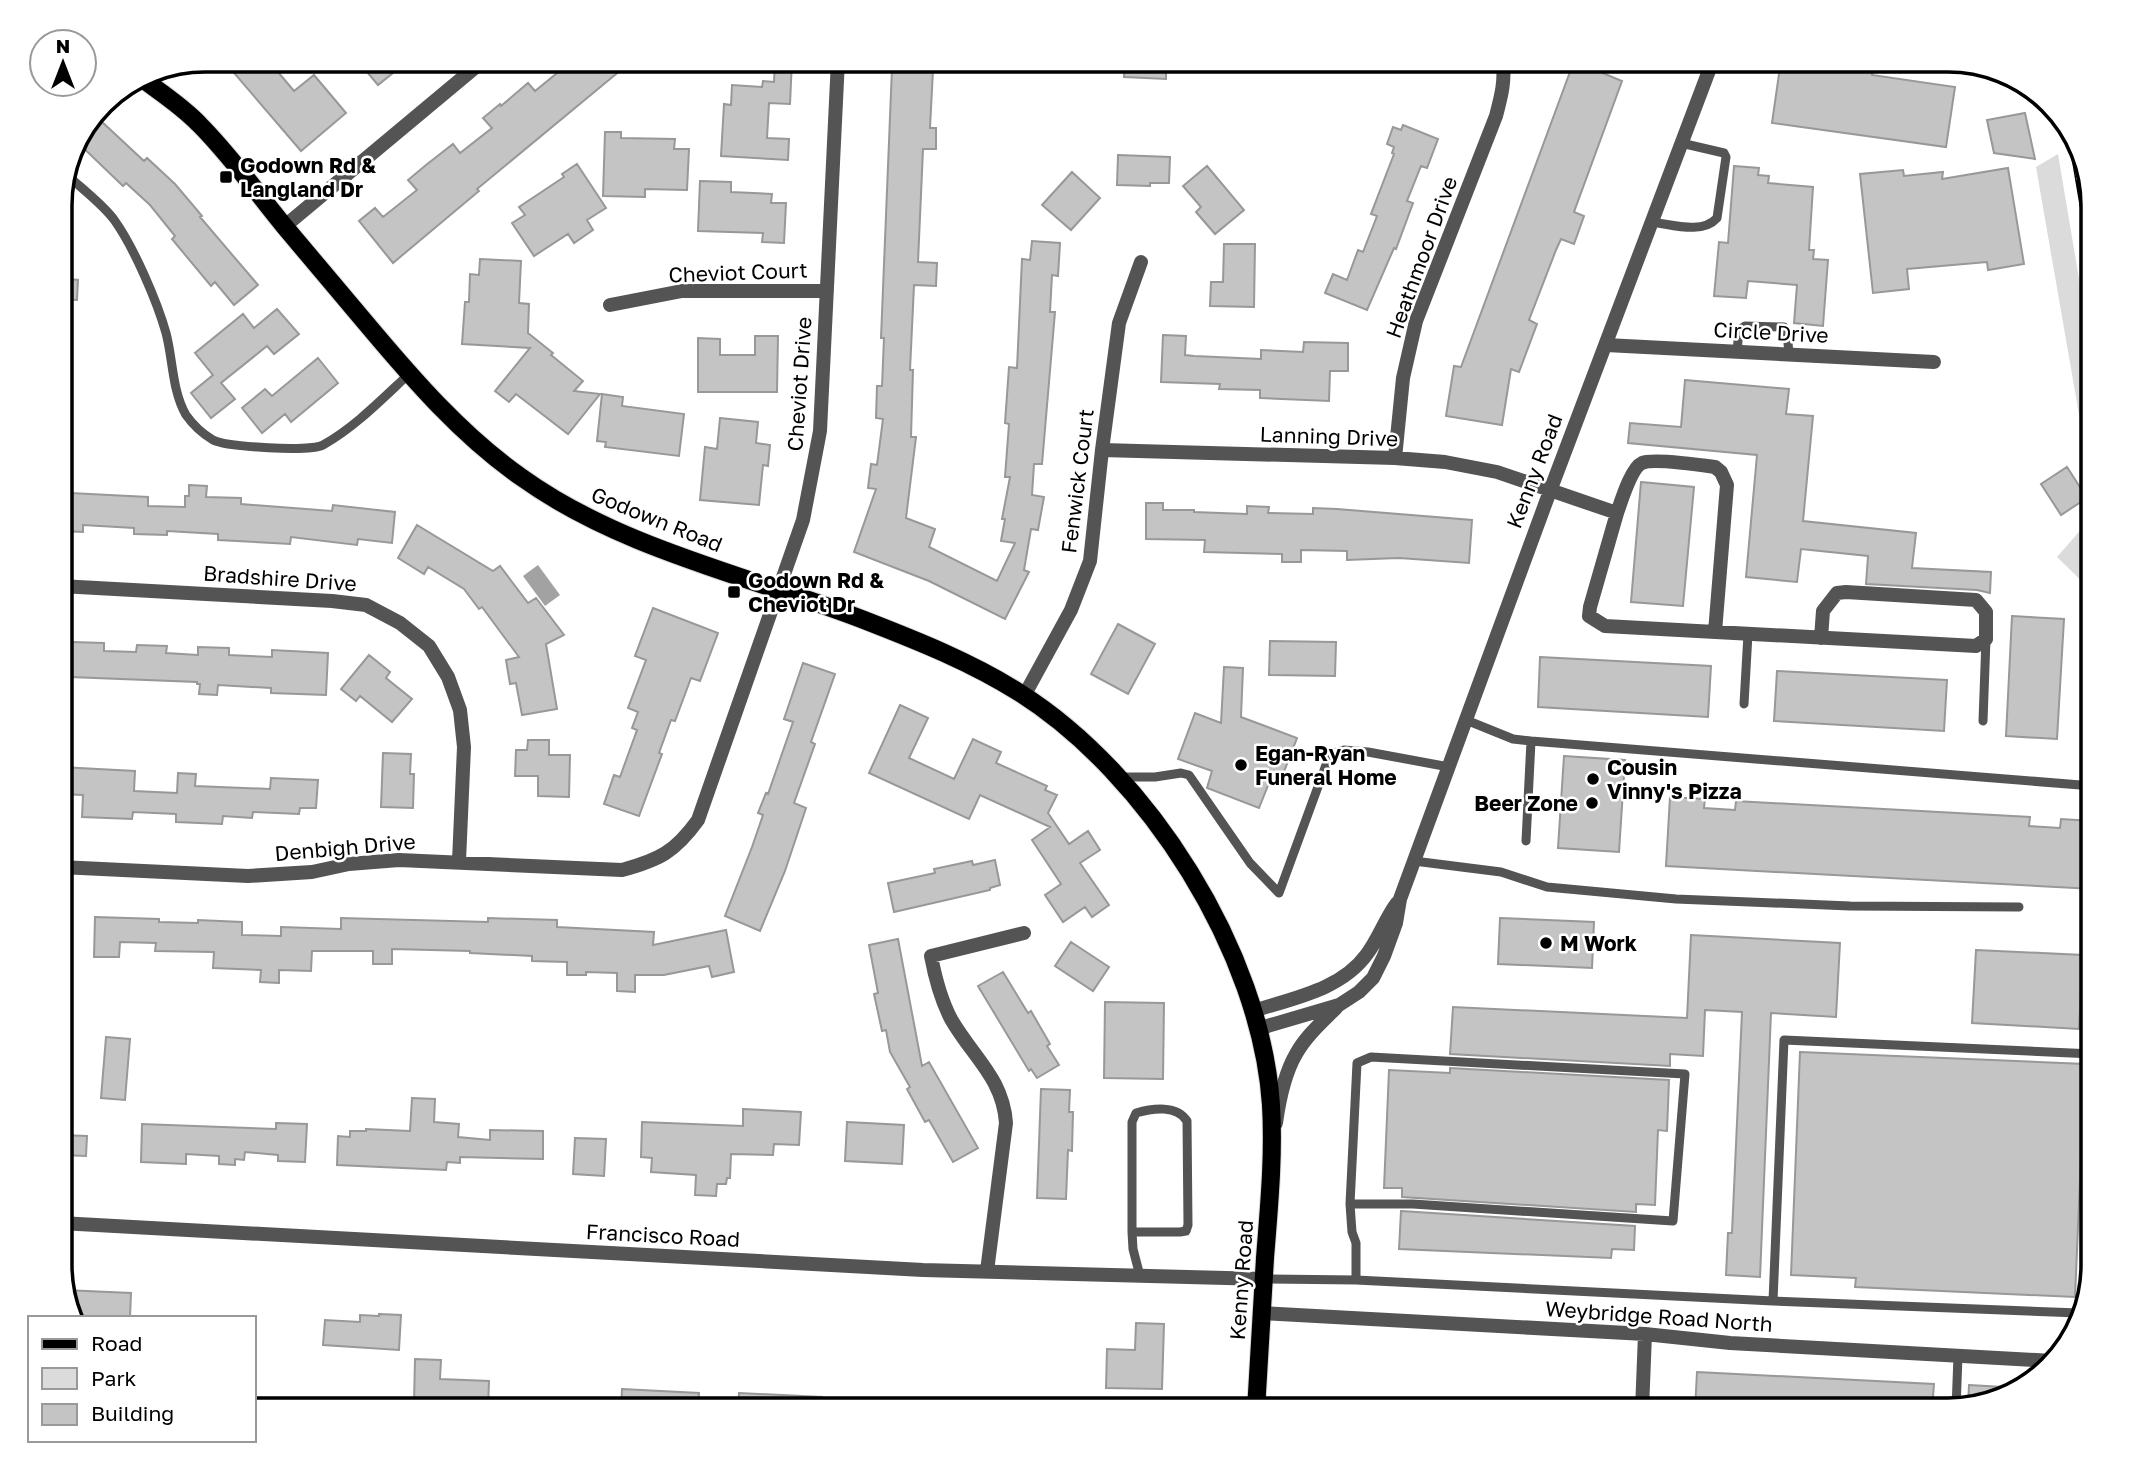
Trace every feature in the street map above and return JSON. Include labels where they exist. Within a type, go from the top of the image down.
[{"type":"main road","name":"Godown Road","points":[[149,85],[198,122],[409,374],[469,435],[524,480],[567,506],[645,543],[858,617],[944,651],[1024,695],[1069,730],[1109,765],[1151,814],[1179,854],[1232,953],[1253,1010],[1257,1029]]},
{"type":"main road","name":"Kenny Road","points":[[1257,1029],[1271,1101],[1271,1152],[1257,1398]]},
{"type":"street","points":[[285,226],[470,72]]},
{"type":"street","name":"Cheviot Drive","points":[[672,851],[698,820],[803,520],[820,431],[837,72]]},
{"type":"street","name":"Heathmoor Drive","points":[[1395,458],[1403,378],[1416,321],[1496,116],[1503,92],[1504,72]]},
{"type":"street","name":"Kenny Road","points":[[1271,1152],[1279,1108],[1295,1055],[1312,1031],[1373,978],[1384,956],[1400,899],[1708,72]]},
{"type":"street","name":"Fenwick Court","points":[[1024,695],[1071,610],[1090,561],[1119,323],[1141,262]]},
{"type":"street","name":"Cheviot Court","points":[[610,305],[682,291],[827,291]]},
{"type":"street","name":"Circle Drive","points":[[1606,345],[1934,362]]},
{"type":"street","name":"Lanning Drive","points":[[1102,450],[1395,458],[1445,463],[1497,472],[1617,513]]},
{"type":"street","points":[[1715,632],[1727,485],[1721,472],[1715,467],[1652,461],[1642,463],[1634,470],[1617,513],[1590,607],[1589,616],[1605,626],[1821,638],[1976,646],[1986,639],[1986,612],[1976,600],[1837,593],[1823,611],[1821,638]]},
{"type":"street","name":"Bradshire Drive","points":[[72,587],[332,601],[366,605],[400,623],[429,646],[449,677],[460,710],[464,747],[459,862]]},
{"type":"street","name":"Denbigh Drive","points":[[72,868],[248,876],[312,872],[349,864],[399,860],[622,870],[648,863],[672,851]]},
{"type":"street","name":"Kenny Road","points":[[1253,1010],[1339,981],[1368,953],[1400,899]]},
{"type":"street","points":[[987,1271],[1006,1123],[1005,1106],[1001,1093],[985,1066],[950,1018],[931,956],[1024,933]]},
{"type":"street","name":"Kenny Road","points":[[1257,1029],[1339,1005]]},
{"type":"street","name":"Francisco Road","points":[[72,1224],[867,1267],[1264,1279]]},
{"type":"street","name":"Weybridge Road North","points":[[1262,1313],[1645,1334],[1730,1343],[2041,1360]]},
{"type":"street","points":[[1642,1398],[1645,1334]]},
{"type":"lane","points":[[1651,222],[1703,227],[1712,224],[1717,218],[1726,157],[1724,153],[1681,143]]},
{"type":"lane","points":[[74,181],[115,220],[142,270],[165,331],[178,397],[186,414],[198,429],[215,441],[236,446],[301,449],[320,447],[348,429],[409,374]]},
{"type":"lane","points":[[1737,352],[1739,330],[1745,326],[1784,327],[1789,354]]},
{"type":"lane","points":[[1744,704],[1748,634]]},
{"type":"lane","points":[[1983,721],[1986,639]]},
{"type":"lane","points":[[1466,720],[1513,738],[1531,741],[2081,785]]},
{"type":"lane","points":[[1526,841],[1531,741]]},
{"type":"lane","points":[[1118,777],[1154,777],[1181,773],[1189,775],[1250,863],[1279,893],[1330,754],[1344,750],[1368,752],[1449,767]]},
{"type":"lane","points":[[1414,861],[1501,872],[1547,887],[1676,899],[1850,906],[2019,906]]},
{"type":"lane","points":[[1773,1301],[1784,1040],[2081,1053]]},
{"type":"lane","points":[[1350,1204],[1413,1204],[1673,1221],[1685,1074],[1371,1057],[1357,1063],[1350,1204],[1352,1232],[1356,1242],[1356,1280]]},
{"type":"lane","points":[[1132,1232],[1186,1231],[1187,1121],[1182,1113],[1172,1110],[1146,1110],[1136,1113],[1132,1122],[1132,1232],[1140,1276]]},
{"type":"lane","points":[[1264,1279],[1356,1280],[2072,1313]]},
{"type":"lane","points":[[1956,1398],[1958,1356]]},
{"type":"green space","points":[[2058,154],[2081,291],[2081,426],[2036,167]]},
{"type":"green space","points":[[2081,530],[2081,580],[2057,557]]},
{"type":"shaded area","points":[[538,565],[560,595],[545,606],[523,576]]},
{"type":"building","points":[[233,72],[278,72],[294,91],[314,75],[346,113],[301,151]]},
{"type":"building","points":[[367,72],[394,72],[378,85]]},
{"type":"building","points":[[558,72],[618,72],[477,189],[479,191],[393,263],[359,221],[375,208],[383,217],[417,190],[408,180],[426,165],[453,144],[460,153],[492,128],[483,118],[528,83],[535,91]]},
{"type":"building","points":[[774,72],[791,72],[790,104],[769,103],[767,138],[789,139],[788,160],[721,156],[724,104],[731,105],[732,85],[762,87],[763,81],[774,82]]},
{"type":"building","points":[[892,72],[933,72],[930,128],[936,128],[936,149],[923,149],[918,262],[937,263],[936,286],[914,285],[910,370],[913,370],[911,437],[916,437],[906,518],[935,529],[929,547],[997,581],[1015,543],[1001,541],[1010,477],[1005,477],[1009,367],[1017,368],[1022,259],[1030,260],[1032,241],[1060,243],[1058,276],[1052,275],[1050,312],[1055,312],[1042,464],[1034,464],[1032,495],[1044,497],[1038,530],[1031,529],[1024,570],[1029,572],[1005,619],[929,581],[854,552],[876,489],[868,488],[871,464],[877,465],[883,419],[876,418],[877,386],[882,386],[884,338],[881,338]]},
{"type":"building","points":[[1124,72],[1166,72],[1166,79],[1124,77]]},
{"type":"building","points":[[1570,72],[1600,72],[1622,81],[1574,212],[1584,216],[1574,244],[1561,239],[1529,320],[1537,324],[1519,372],[1511,369],[1502,425],[1446,416],[1454,366],[1461,367]]},
{"type":"building","points":[[1779,72],[1872,72],[1872,75],[1955,87],[1946,147],[1772,123]]},
{"type":"building","points":[[2025,113],[2035,159],[1994,153],[1987,120]]},
{"type":"building","points":[[101,121],[144,161],[147,158],[175,184],[258,285],[234,305],[215,282],[211,286],[172,239],[175,236],[150,205],[126,183],[123,186],[84,149]]},
{"type":"building","points":[[1403,125],[1438,139],[1427,168],[1421,166],[1407,201],[1413,203],[1396,249],[1394,248],[1367,310],[1325,293],[1333,274],[1347,280],[1358,250],[1363,252],[1377,216],[1371,214],[1394,154],[1394,147],[1387,144],[1393,127],[1401,130]]},
{"type":"building","points":[[605,132],[621,132],[621,138],[675,139],[674,149],[689,149],[687,190],[645,189],[645,197],[603,196]]},
{"type":"building","points":[[1118,155],[1170,157],[1169,183],[1150,183],[1150,186],[1117,185]]},
{"type":"building","points":[[577,164],[606,208],[587,220],[593,230],[574,243],[568,234],[534,256],[512,223],[525,215],[519,207],[564,177],[562,174]]},
{"type":"building","points":[[1207,166],[1244,210],[1215,234],[1196,212],[1201,207],[1183,186]]},
{"type":"building","points":[[1734,166],[1759,168],[1758,175],[1769,176],[1768,183],[1813,187],[1809,250],[1814,250],[1813,259],[1828,260],[1823,326],[1794,323],[1797,285],[1748,281],[1746,298],[1714,296],[1719,242],[1728,243]]},
{"type":"building","points":[[2008,168],[2024,264],[1988,270],[1987,262],[1907,269],[1909,289],[1873,293],[1860,174],[1903,170],[1904,176],[1943,172],[1942,179]]},
{"type":"building","points":[[1072,172],[1100,198],[1071,230],[1042,205]]},
{"type":"building","points":[[700,181],[731,182],[731,192],[772,194],[771,203],[786,203],[784,243],[762,242],[763,233],[698,231]]},
{"type":"building","points":[[1224,244],[1255,244],[1254,307],[1210,306],[1211,282],[1223,282]]},
{"type":"building","points":[[480,259],[521,261],[519,303],[529,304],[528,333],[583,381],[574,391],[600,394],[568,434],[516,394],[509,402],[495,391],[530,348],[462,344],[465,302],[469,302],[470,274],[479,275]]},
{"type":"building","points":[[72,279],[78,280],[77,300],[72,300]]},
{"type":"building","points":[[277,309],[299,334],[274,354],[267,346],[221,383],[235,399],[211,418],[191,393],[213,375],[195,353],[243,314],[254,328]]},
{"type":"building","points":[[1163,335],[1186,336],[1185,355],[1261,359],[1261,350],[1303,352],[1304,342],[1348,343],[1348,371],[1330,371],[1329,401],[1260,398],[1260,390],[1219,389],[1220,384],[1161,382]]},
{"type":"building","points":[[755,336],[778,336],[777,392],[698,392],[698,338],[720,339],[720,355],[755,355]]},
{"type":"building","points":[[318,358],[338,383],[291,422],[285,414],[262,433],[242,408],[265,389],[272,396]]},
{"type":"building","points":[[1685,380],[1789,389],[1786,414],[1813,416],[1803,521],[1916,533],[1912,568],[1991,572],[1990,593],[1866,584],[1868,556],[1801,549],[1797,582],[1746,577],[1757,455],[1628,443],[1630,423],[1681,427]]},
{"type":"building","points":[[602,394],[623,397],[622,406],[684,414],[679,456],[605,447],[606,442],[597,441]]},
{"type":"building","points":[[720,418],[758,422],[756,443],[770,445],[768,466],[763,465],[759,505],[700,500],[705,447],[717,449]]},
{"type":"building","points":[[2067,467],[2081,489],[2081,502],[2061,515],[2041,484]]},
{"type":"building","points":[[1641,482],[1694,487],[1683,606],[1631,602]]},
{"type":"building","points":[[189,485],[207,486],[206,497],[241,498],[241,504],[332,511],[333,505],[395,512],[392,543],[358,539],[357,545],[291,537],[290,544],[218,540],[218,534],[167,531],[167,535],[134,534],[134,528],[83,525],[83,532],[72,532],[72,493],[148,497],[148,506],[185,507],[185,496],[189,496]]},
{"type":"building","points":[[1146,503],[1163,503],[1163,510],[1194,512],[1247,514],[1247,506],[1269,507],[1268,513],[1313,514],[1313,508],[1472,520],[1469,563],[1399,558],[1347,560],[1347,551],[1301,550],[1301,562],[1282,562],[1282,554],[1204,552],[1205,540],[1146,539]]},
{"type":"building","points":[[417,525],[493,571],[500,566],[528,603],[536,598],[564,635],[546,644],[557,709],[522,715],[516,683],[510,684],[506,660],[519,657],[482,607],[479,609],[464,589],[428,567],[424,574],[398,558]]},
{"type":"building","points":[[653,608],[718,633],[700,681],[691,678],[675,721],[671,720],[659,753],[662,754],[639,816],[604,804],[614,775],[620,777],[637,730],[632,728],[638,712],[628,708],[646,660],[635,656]]},
{"type":"building","points":[[2012,616],[2064,619],[2057,739],[2006,736]]},
{"type":"building","points":[[1118,624],[1155,644],[1128,694],[1091,674]]},
{"type":"building","points":[[1270,641],[1336,642],[1335,676],[1269,675]]},
{"type":"building","points":[[72,642],[104,643],[104,651],[136,652],[137,645],[167,646],[166,653],[198,655],[198,647],[229,648],[229,655],[272,657],[272,650],[328,653],[326,695],[271,693],[271,688],[218,685],[217,695],[199,694],[200,684],[72,677]]},
{"type":"building","points":[[369,655],[390,672],[386,678],[412,699],[392,722],[360,696],[356,701],[341,689]]},
{"type":"building","points":[[1540,657],[1711,666],[1708,717],[1538,707]]},
{"type":"building","points":[[803,663],[835,674],[811,742],[815,744],[794,803],[806,808],[785,871],[760,931],[725,916],[763,815],[758,813],[766,793],[768,794],[793,722],[784,719]]},
{"type":"building","name":"Egan-Ryan Funeral Home","points":[[1224,667],[1243,668],[1241,717],[1297,738],[1280,782],[1271,778],[1259,808],[1207,788],[1212,771],[1178,759],[1195,713],[1221,723]]},
{"type":"building","points":[[1777,671],[1947,680],[1944,731],[1774,721]]},
{"type":"building","points":[[900,705],[928,718],[909,758],[954,779],[973,739],[1001,752],[996,763],[1047,786],[1045,790],[1057,795],[1048,813],[1069,844],[1088,831],[1100,850],[1080,863],[1109,905],[1092,917],[1085,907],[1063,922],[1045,895],[1061,884],[1032,840],[1050,827],[980,795],[969,819],[869,773]]},
{"type":"building","points":[[528,740],[549,740],[549,755],[570,755],[569,797],[538,796],[538,776],[515,776],[516,750],[527,750]]},
{"type":"building","points":[[383,753],[411,754],[410,774],[414,774],[413,808],[381,807]]},
{"type":"building","points":[[1564,756],[1625,760],[1619,852],[1558,848]]},
{"type":"building","points":[[72,768],[135,771],[134,791],[177,793],[178,773],[196,774],[195,786],[270,789],[271,778],[318,780],[316,808],[300,808],[299,814],[253,812],[252,818],[223,816],[222,824],[176,822],[176,814],[133,812],[132,819],[82,817],[83,795],[72,795]]},
{"type":"building","points":[[1670,797],[1705,799],[1704,808],[1735,810],[1736,801],[2030,817],[2029,826],[2060,828],[2061,819],[2081,820],[2081,888],[1666,866]]},
{"type":"building","points":[[995,860],[1000,885],[990,890],[894,912],[888,883],[935,873],[934,869],[972,861],[973,865]]},
{"type":"building","points":[[95,917],[159,919],[159,922],[242,922],[242,935],[281,936],[281,927],[341,929],[341,918],[488,922],[488,918],[557,920],[557,927],[654,932],[653,945],[726,930],[734,972],[712,977],[709,966],[664,975],[635,975],[635,992],[617,991],[617,973],[586,972],[586,975],[567,975],[567,962],[532,961],[532,956],[470,951],[392,949],[392,964],[373,964],[373,951],[312,951],[311,971],[279,970],[279,983],[260,982],[261,970],[213,968],[214,952],[155,951],[156,943],[120,942],[119,957],[94,957]]},
{"type":"building","name":"M Work","points":[[1500,918],[1594,922],[1592,968],[1498,964]]},
{"type":"building","points":[[1691,935],[1840,943],[1836,1017],[1771,1013],[1760,1277],[1726,1275],[1728,1233],[1732,1233],[1742,1012],[1705,1010],[1703,1056],[1670,1054],[1670,1066],[1450,1054],[1453,1007],[1687,1018]]},
{"type":"building","points":[[898,939],[922,1066],[929,1062],[978,1148],[953,1162],[929,1120],[925,1122],[907,1089],[910,1087],[890,1052],[886,1030],[882,1031],[874,994],[878,993],[869,945]]},
{"type":"building","points":[[1071,942],[1109,967],[1093,991],[1055,966]]},
{"type":"building","points":[[1976,950],[2081,955],[2079,1029],[1972,1023]]},
{"type":"building","points":[[1003,972],[1028,1013],[1031,1011],[1059,1065],[1037,1078],[1031,1069],[1029,1071],[978,986]]},
{"type":"building","points":[[1105,1002],[1164,1003],[1163,1079],[1104,1078]]},
{"type":"building","points":[[106,1037],[130,1039],[125,1100],[101,1098]]},
{"type":"building","points":[[1800,1052],[2081,1064],[2081,1157],[2075,1297],[1855,1287],[1856,1278],[1791,1275]]},
{"type":"building","points":[[1450,1068],[1669,1080],[1667,1131],[1658,1130],[1655,1205],[1636,1204],[1636,1212],[1402,1197],[1402,1188],[1384,1188],[1389,1070],[1450,1073]]},
{"type":"building","points":[[1041,1089],[1070,1090],[1069,1112],[1073,1112],[1072,1151],[1068,1150],[1066,1199],[1037,1198]]},
{"type":"building","points":[[412,1098],[435,1099],[434,1122],[459,1124],[458,1137],[490,1140],[490,1130],[543,1131],[543,1159],[460,1157],[460,1163],[447,1162],[446,1170],[337,1165],[338,1136],[350,1137],[350,1131],[366,1129],[410,1131]]},
{"type":"building","points":[[743,1109],[801,1112],[799,1145],[774,1144],[773,1155],[731,1154],[730,1178],[727,1178],[726,1184],[717,1184],[716,1196],[695,1195],[696,1175],[651,1172],[652,1158],[641,1157],[642,1122],[743,1126]]},
{"type":"building","points":[[847,1122],[904,1125],[902,1164],[845,1161]]},
{"type":"building","points":[[276,1123],[307,1124],[305,1162],[278,1161],[278,1155],[245,1152],[244,1160],[235,1159],[235,1165],[219,1164],[219,1156],[186,1154],[186,1164],[141,1162],[142,1124],[276,1129]]},
{"type":"building","points":[[72,1135],[87,1136],[86,1156],[72,1155]]},
{"type":"building","points":[[575,1138],[606,1139],[604,1176],[573,1174]]},
{"type":"building","points":[[1401,1211],[1635,1226],[1634,1250],[1612,1249],[1611,1258],[1399,1249]]},
{"type":"building","points":[[74,1290],[131,1293],[130,1316],[82,1316]]},
{"type":"building","points":[[360,1315],[401,1315],[399,1350],[323,1345],[325,1320],[360,1322]]},
{"type":"building","points":[[1136,1323],[1164,1324],[1162,1389],[1106,1388],[1107,1349],[1135,1350]]},
{"type":"building","points":[[415,1359],[441,1360],[440,1379],[489,1381],[488,1398],[414,1398]]},
{"type":"building","points":[[1697,1372],[1934,1384],[1933,1398],[1696,1398]]},
{"type":"building","points":[[1969,1385],[2001,1387],[1983,1394],[1968,1397]]},
{"type":"building","points":[[622,1389],[699,1393],[699,1398],[622,1398]]},
{"type":"building","points":[[739,1393],[822,1397],[822,1398],[739,1398]]},
{"type":"place","name":"Godown Rd & Langland Dr","points":[[226,177]]},
{"type":"place","name":"Godown Rd & Cheviot Dr","points":[[734,592]]},
{"type":"place","name":"Egan-Ryan Funeral Home","points":[[1241,765]]},
{"type":"place","name":"Cousin Vinny's Pizza","points":[[1593,779]]},
{"type":"place","name":"Beer Zone","points":[[1592,803]]},
{"type":"place","name":"M Work","points":[[1546,943]]}]
